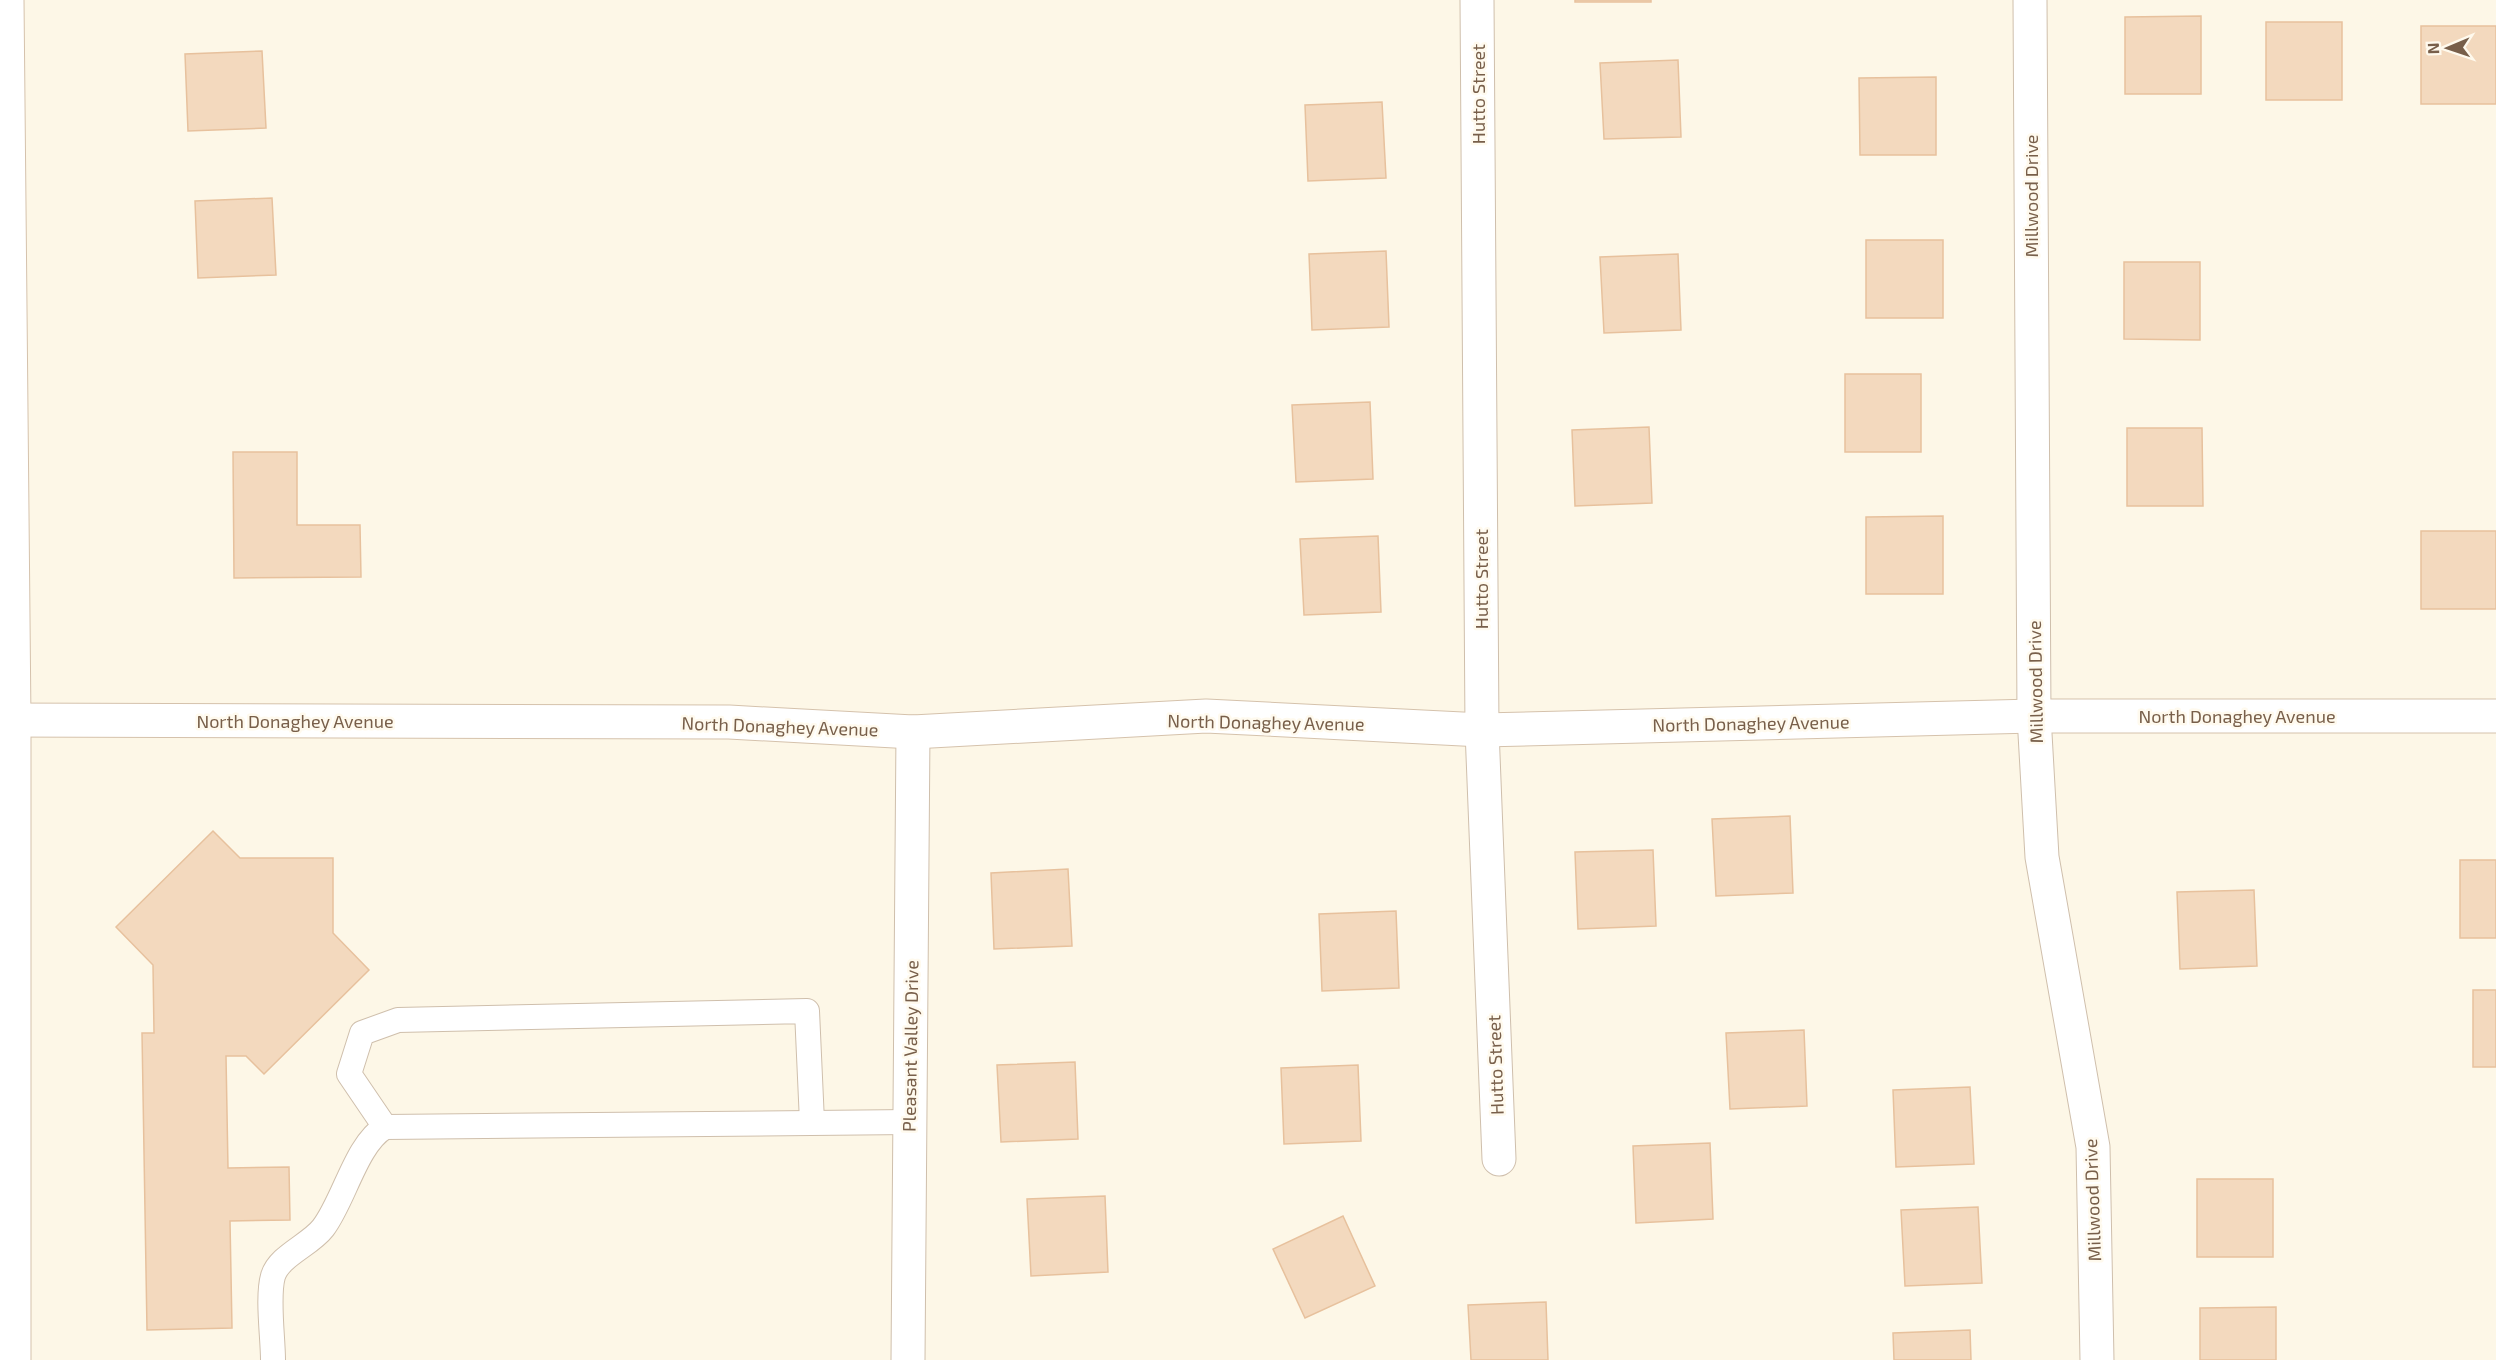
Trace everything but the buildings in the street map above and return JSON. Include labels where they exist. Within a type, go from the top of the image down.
[{"type":"street","points":[[7,0],[4,135],[7,1099],[14,1360]]},
{"type":"street","name":"Hutto Street","points":[[1477,0],[1482,730],[1499,1159]]},
{"type":"street","name":"Millwood Drive","points":[[2030,0],[2034,716],[2042,857],[2093,1147],[2097,1360]]},
{"type":"street","name":"North Donaghey Avenue","points":[[7,720],[729,722],[913,732],[1206,716],[1482,730],[2034,716],[2496,716]]},
{"type":"street","name":"Pleasant Valley Drive","points":[[908,1360],[913,732]]},
{"type":"lane","points":[[385,1126],[349,1074],[362,1033],[398,1020],[807,1011],[812,1122]]},
{"type":"lane","points":[[273,1360],[273,1276],[281,1264],[323,1229],[366,1147],[377,1132],[385,1126],[910,1122]]}]
